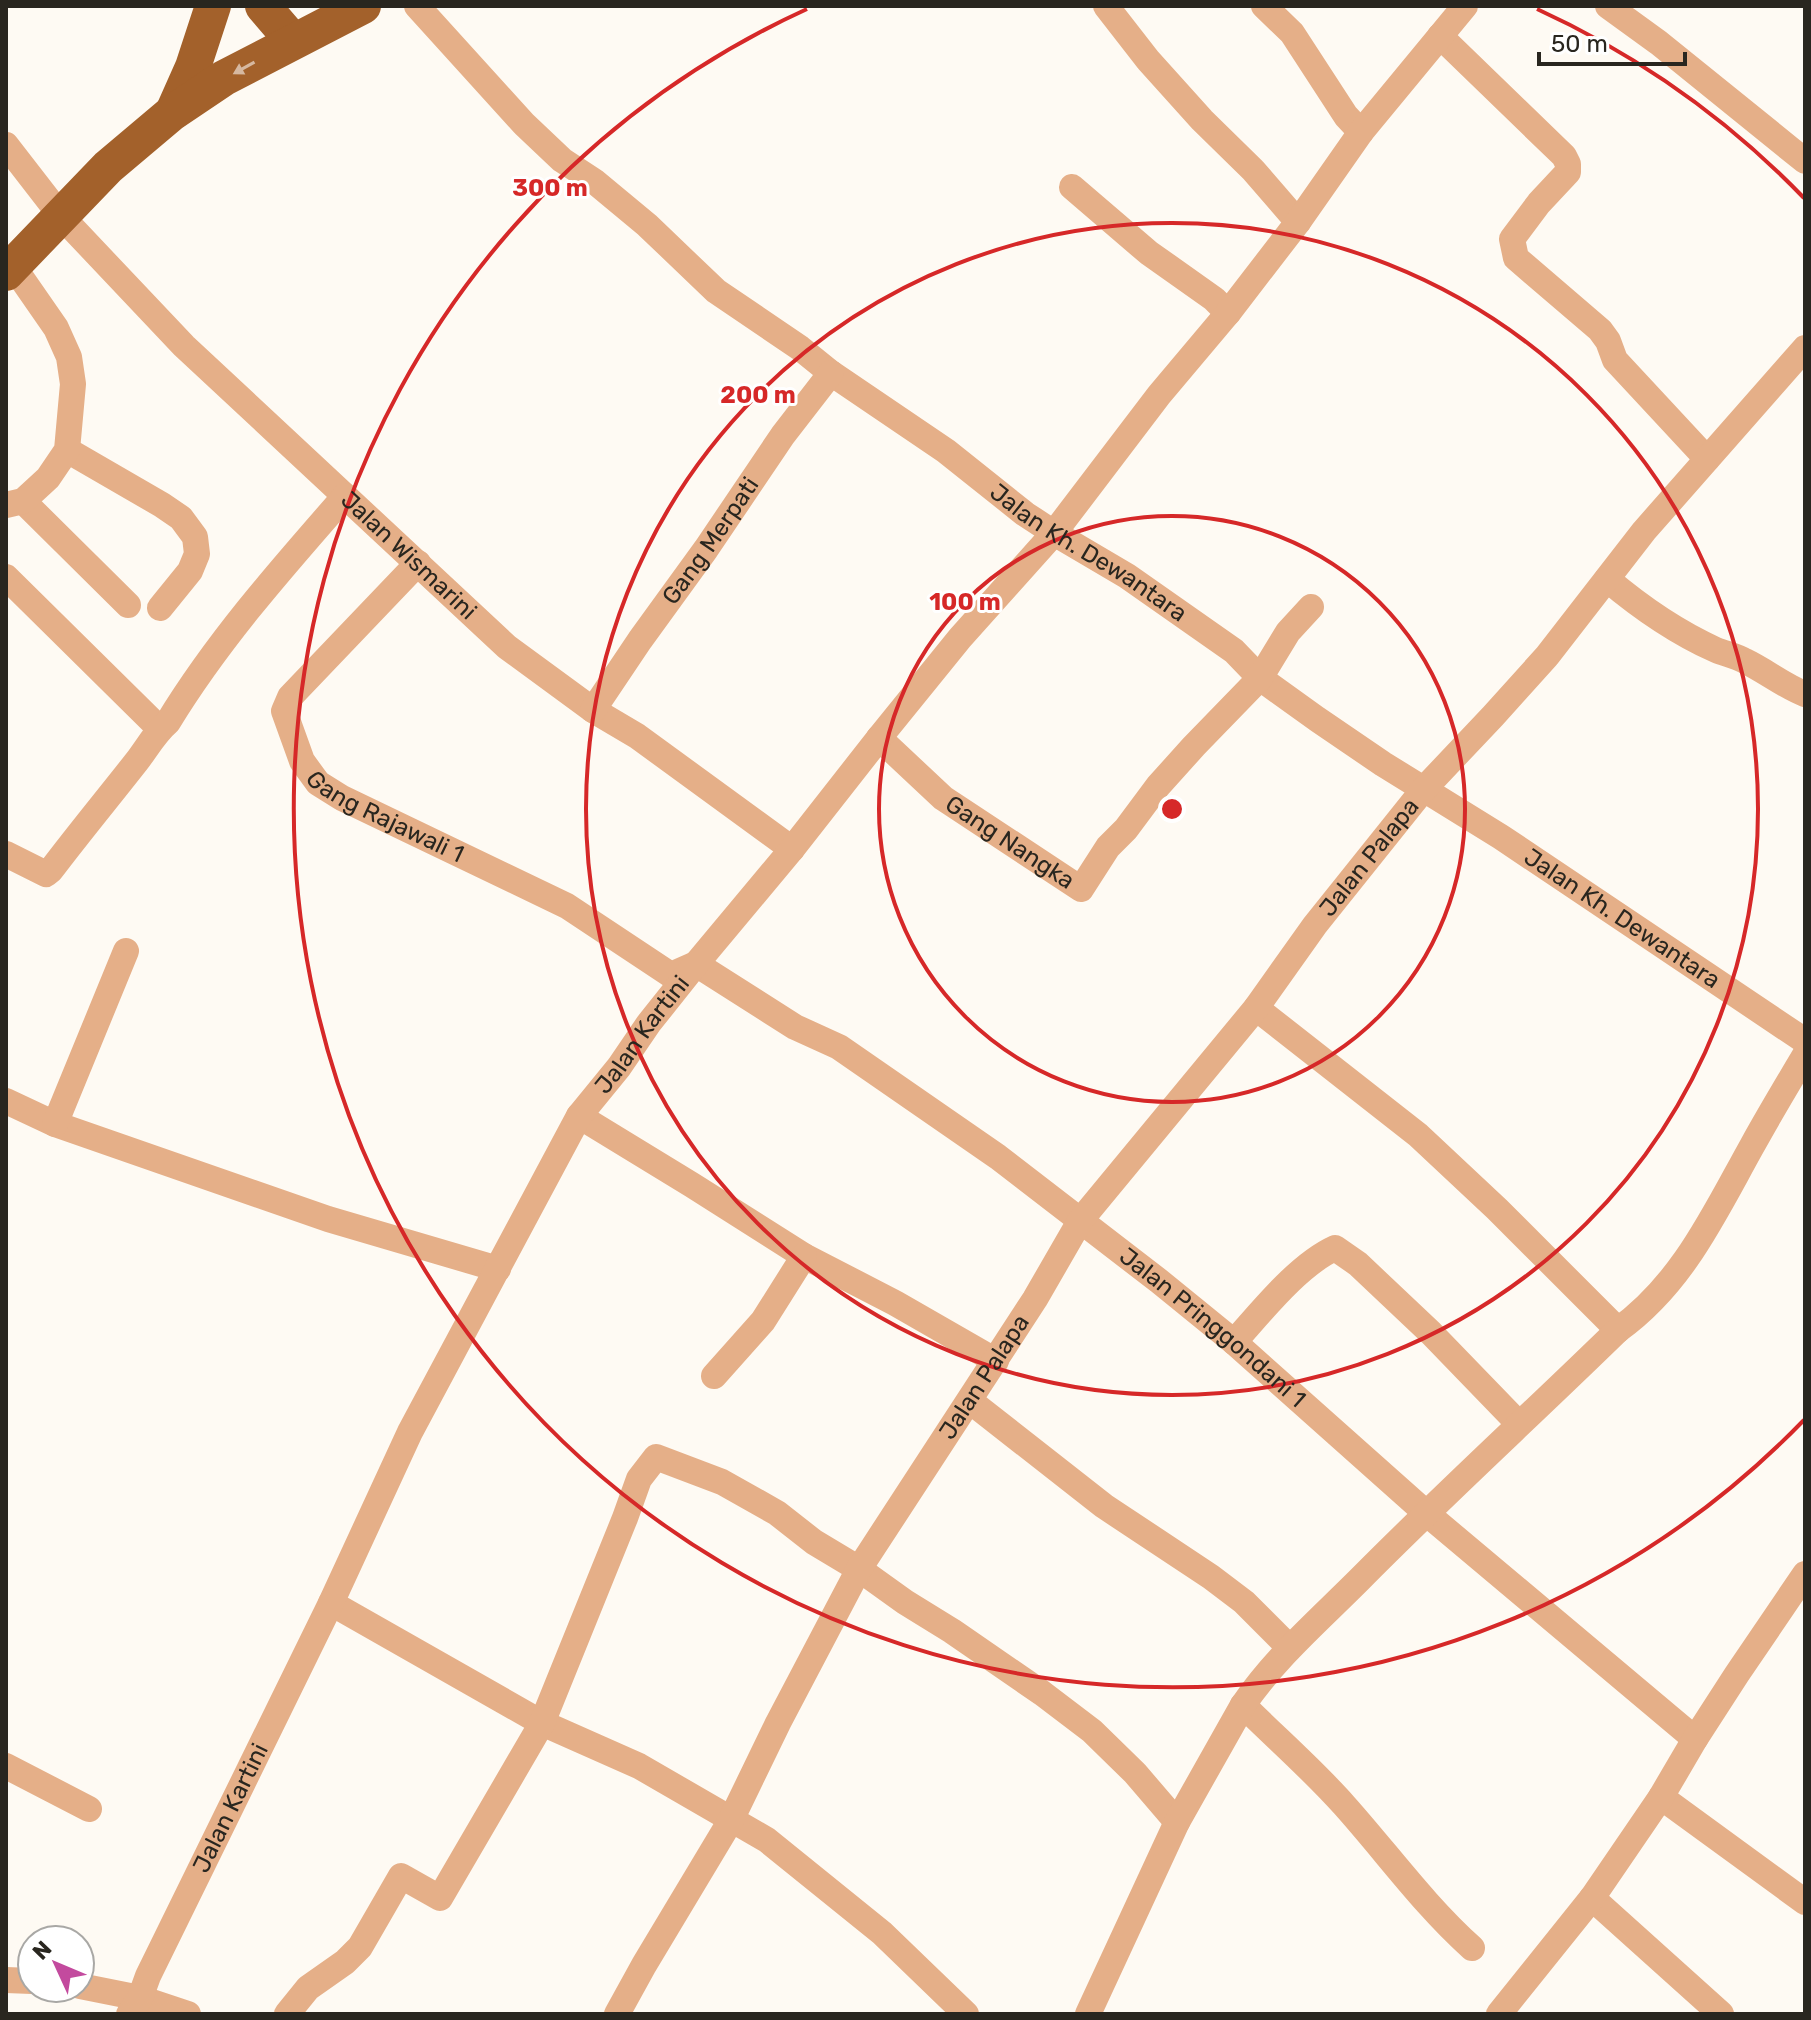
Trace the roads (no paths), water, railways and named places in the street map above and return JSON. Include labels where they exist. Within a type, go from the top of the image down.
[{"type":"highway","points":[[172,113],[193,67],[213,6]]},
{"type":"highway","points":[[263,6],[293,41]]},
{"type":"highway","points":[[9,270],[108,167],[172,113],[224,78],[363,6]]},
{"type":"street","name":"Jalan Kh. Dewantara","points":[[417,6],[524,124],[562,160],[594,181],[647,225],[716,291],[946,451],[1025,514],[1127,576],[1234,651],[1260,678],[1423,790],[1501,837],[1805,1041]]},
{"type":"street","points":[[1106,6],[1148,60],[1298,222]]},
{"type":"street","points":[[1264,6],[1292,33],[1346,116],[1361,132]]},
{"type":"street","name":"Jalan Kartini","points":[[135,2006],[331,1603],[410,1432],[579,1116],[696,964],[960,638],[1054,533],[1159,395],[1228,313],[1298,222],[1361,132],[1465,6]]},
{"type":"street","points":[[1608,6],[1659,43],[1805,161]]},
{"type":"street","points":[[1440,36],[1564,156],[1568,164],[1568,172],[1512,239],[1516,258],[1600,330],[1615,360],[1707,459]]},
{"type":"street","name":"Jalan Wismarini","points":[[6,145],[61,216],[184,346],[507,647],[593,710],[637,736],[792,849]]},
{"type":"street","points":[[1072,187],[1149,253],[1214,299],[1228,313]]},
{"type":"street","points":[[9,270],[56,328],[69,357],[73,384],[67,450],[48,478],[14,503],[128,605]]},
{"type":"street","name":"Jalan Palapa","points":[[617,2014],[731,1820],[859,1569],[996,1361],[1080,1221],[1256,1008],[1315,925],[1423,790],[1547,656],[1644,531],[1805,348]]},
{"type":"street","name":"Gang Merpati","points":[[593,710],[783,435],[831,373]]},
{"type":"street","points":[[67,450],[162,505],[181,518],[195,537],[197,554],[190,571],[160,608]]},
{"type":"street","points":[[6,854],[46,874],[51,870],[168,722],[242,617],[345,496]]},
{"type":"street","name":"Gang Rajawali 1","points":[[418,563],[290,697],[284,711],[302,761],[318,783],[342,798],[567,906],[671,975],[696,964]]},
{"type":"street","points":[[6,577],[160,729]]},
{"type":"street","points":[[1607,579],[1639,606],[1695,639],[1743,659],[1805,694]]},
{"type":"street","points":[[1260,678],[1288,632],[1311,607]]},
{"type":"street","name":"Gang Nangka","points":[[879,738],[943,798],[1081,889],[1108,847],[1126,829],[1158,786],[1260,678]]},
{"type":"street","points":[[55,1124],[126,951]]},
{"type":"street","name":"Jalan Pringgondani 1","points":[[696,964],[795,1027],[839,1047],[998,1157],[1159,1281],[1234,1342],[1426,1513],[1695,1739]]},
{"type":"street","points":[[1256,1008],[1418,1135],[1618,1330]]},
{"type":"street","points":[[1088,2014],[1177,1822],[1243,1705],[1289,1647],[1519,1424],[1618,1330],[1637,1316],[1694,1250],[1805,1055]]},
{"type":"street","points":[[6,1101],[55,1124],[328,1219],[498,1269]]},
{"type":"street","points":[[579,1116],[804,1256],[895,1303],[996,1361]]},
{"type":"street","points":[[1234,1342],[1301,1271],[1321,1254],[1335,1248],[1379,1284],[1519,1424]]},
{"type":"street","points":[[714,1376],[763,1321],[804,1256]]},
{"type":"street","points":[[970,1401],[1104,1506],[1244,1602],[1289,1647]]},
{"type":"street","points":[[287,2014],[308,1988],[345,1962],[360,1947],[401,1876],[440,1898],[542,1723],[639,1479],[656,1457],[722,1482],[777,1513],[814,1542],[1042,1693],[1092,1731],[1135,1773],[1177,1822]]},
{"type":"street","points":[[1499,2014],[1592,1898],[1805,1574]]},
{"type":"street","points":[[331,1603],[542,1723],[639,1766],[767,1840],[882,1933],[966,2014]]},
{"type":"street","points":[[1243,1705],[1343,1804],[1415,1890],[1472,1948]]},
{"type":"street","points":[[6,1766],[89,1809]]},
{"type":"street","points":[[1661,1797],[1805,1902]]},
{"type":"street","points":[[1592,1898],[1721,2014]]},
{"type":"street","points":[[96,1992],[135,2006],[188,2014]]}]
